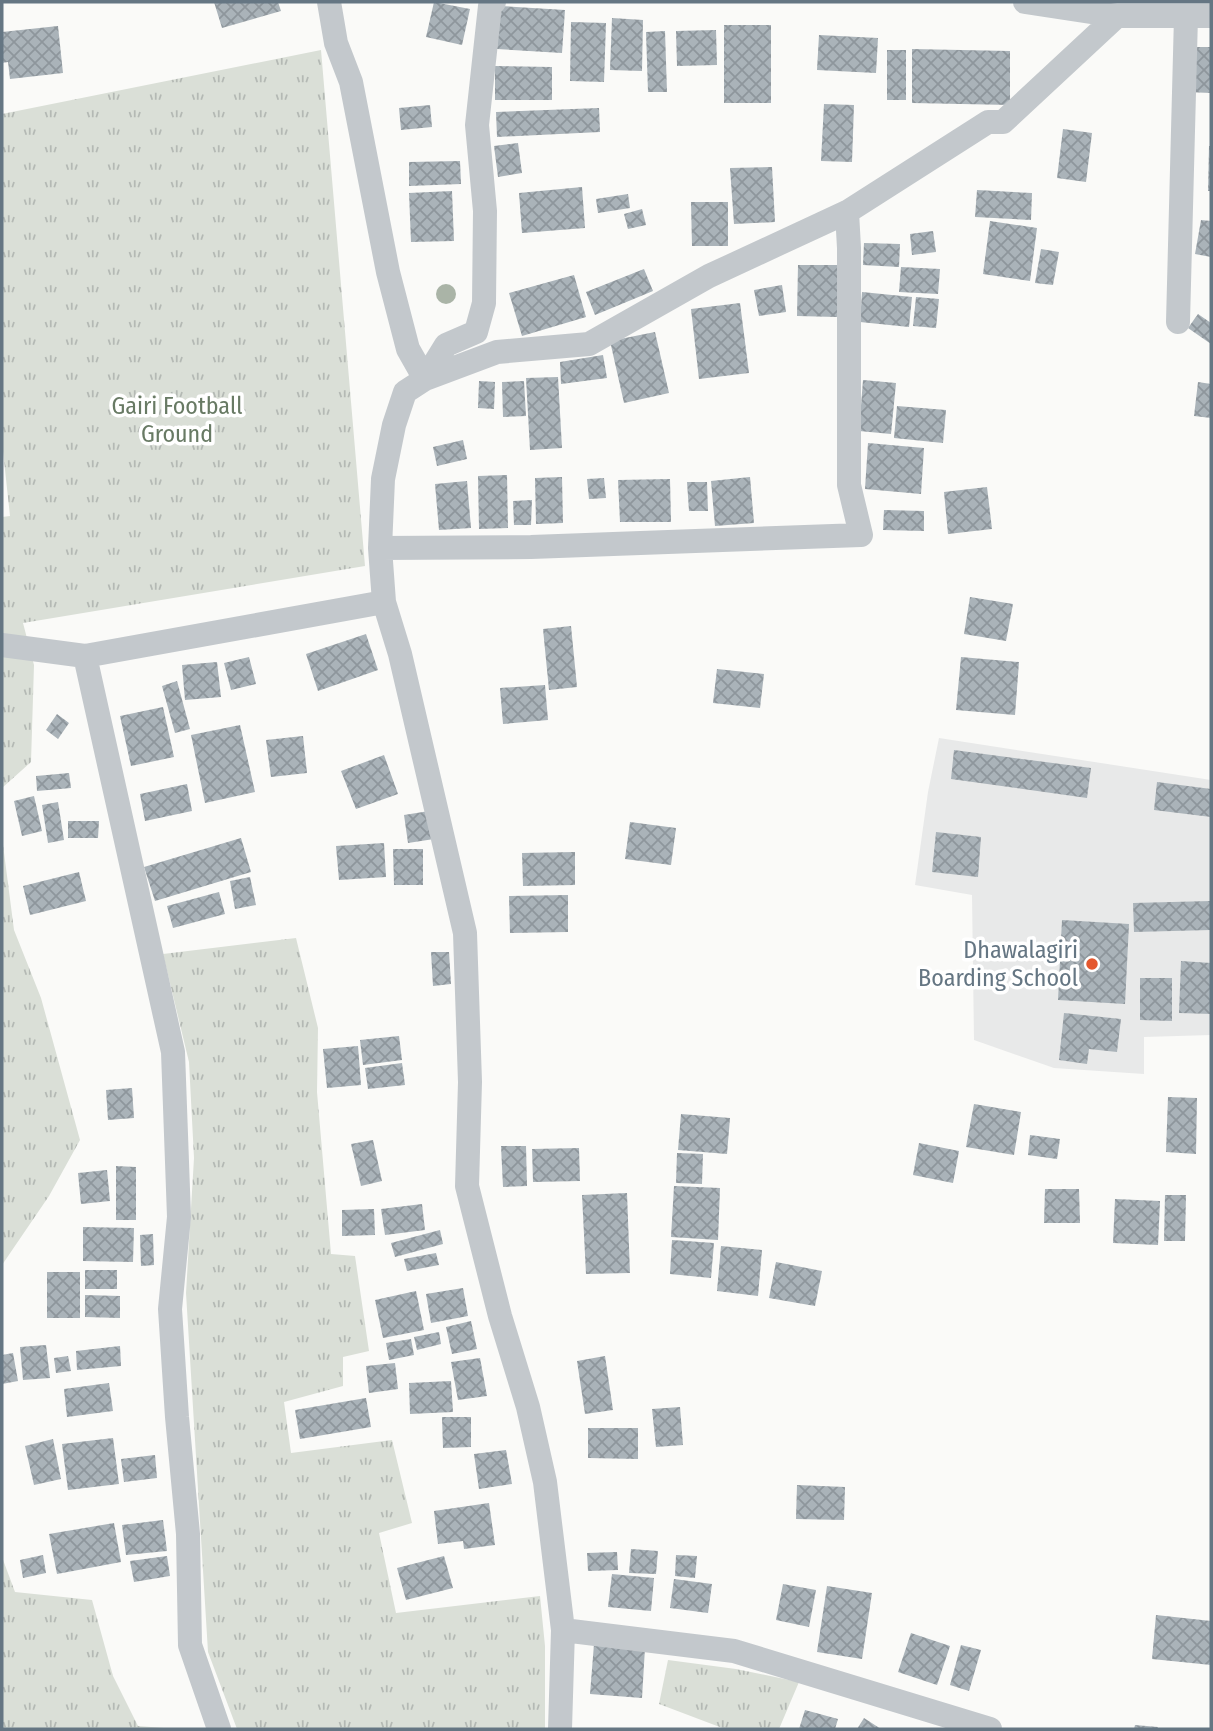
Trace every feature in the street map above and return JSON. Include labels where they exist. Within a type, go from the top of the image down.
[{"type":"street","points":[[329,2],[336,43],[351,82],[391,285],[408,349],[425,379]]},
{"type":"street","points":[[425,379],[446,345],[476,332],[484,303],[485,211],[477,125],[490,5],[494,2]]},
{"type":"street","points":[[1024,2],[1117,16],[1211,16]]},
{"type":"street","points":[[559,1729],[563,1630],[545,1482],[528,1407],[499,1316],[467,1186],[470,1082],[465,933],[400,654],[384,601],[380,548],[383,479],[394,425],[405,392],[425,379],[497,352],[589,344],[709,276],[847,212],[988,122],[1003,122],[1117,16]]},
{"type":"street","points":[[1178,322],[1186,16]]},
{"type":"street","points":[[380,548],[531,547],[861,535],[849,485],[847,212]]},
{"type":"street","points":[[2,645],[85,656],[384,601]]},
{"type":"street","points":[[85,656],[173,1052],[179,1217],[170,1309],[188,1534],[190,1645],[219,1729]]},
{"type":"street","points":[[563,1630],[734,1651],[990,1729]]},
{"type":"shaded area","name":"Dhawalagiri Boarding School","points":[[939,738],[1211,780],[1211,1035],[1144,1037],[1144,1074],[1054,1068],[974,1040],[972,895],[915,885],[928,792]]},
{"type":"green space","name":"Gairi Football Ground","points":[[321,50],[365,566],[23,623],[34,665],[31,762],[2,788],[2,517],[10,516],[2,442],[2,114]]},
{"type":"green space","points":[[2,837],[14,930],[41,998],[80,1140],[49,1196],[2,1265]]},
{"type":"green space","points":[[296,938],[318,1028],[317,1092],[331,1254],[355,1256],[369,1351],[343,1357],[343,1386],[284,1402],[291,1453],[392,1440],[412,1523],[379,1533],[396,1613],[540,1596],[545,1646],[545,1729],[237,1729],[208,1652],[186,1293],[194,1158],[189,1062],[163,954]]},
{"type":"green space","points":[[2,1557],[15,1592],[92,1600],[113,1676],[138,1726],[177,1729],[2,1729]]},
{"type":"green space","points":[[668,1660],[736,1669],[799,1682],[779,1729],[725,1729],[659,1704]]},
{"type":"building","points":[[214,2],[278,2],[281,11],[222,28]]},
{"type":"building","points":[[434,2],[470,9],[462,45],[426,37]]},
{"type":"building","points":[[500,6],[565,10],[562,53],[497,49]]},
{"type":"building","points":[[612,18],[643,20],[642,71],[610,70]]},
{"type":"building","points":[[571,22],[606,23],[604,82],[570,81]]},
{"type":"building","points":[[724,25],[771,25],[771,103],[724,103]]},
{"type":"building","points":[[58,26],[63,73],[10,79],[8,62],[2,63],[2,32]]},
{"type":"building","points":[[716,30],[717,65],[677,66],[676,31]]},
{"type":"building","points":[[665,31],[667,92],[648,92],[646,32]]},
{"type":"building","points":[[819,35],[878,38],[876,73],[817,70]]},
{"type":"building","points":[[1187,47],[1211,47],[1211,93],[1186,92]]},
{"type":"building","points":[[912,49],[1010,51],[1010,105],[912,103]]},
{"type":"building","points":[[887,50],[906,50],[906,100],[887,100]]},
{"type":"building","points":[[495,66],[552,67],[552,100],[495,100]]},
{"type":"building","points":[[824,104],[854,105],[852,162],[821,161]]},
{"type":"building","points":[[430,105],[432,127],[401,130],[399,108]]},
{"type":"building","points":[[599,108],[600,132],[497,137],[496,112]]},
{"type":"building","points":[[1063,129],[1092,133],[1086,182],[1057,178]]},
{"type":"building","points":[[518,143],[522,173],[498,177],[494,146]]},
{"type":"building","points":[[1211,146],[1211,191],[1208,191]]},
{"type":"building","points":[[460,161],[461,184],[409,186],[409,162]]},
{"type":"building","points":[[772,167],[775,222],[734,224],[730,168]]},
{"type":"building","points":[[582,187],[585,228],[522,233],[519,193]]},
{"type":"building","points":[[977,190],[1032,193],[1031,220],[975,217]]},
{"type":"building","points":[[452,191],[454,241],[411,242],[409,193]]},
{"type":"building","points":[[628,194],[630,208],[598,213],[596,199]]},
{"type":"building","points":[[691,202],[728,202],[728,246],[692,246]]},
{"type":"building","points":[[642,209],[646,225],[628,229],[624,214]]},
{"type":"building","points":[[1201,220],[1211,221],[1211,257],[1195,254]]},
{"type":"building","points":[[990,221],[1037,228],[1030,281],[983,274]]},
{"type":"building","points":[[933,231],[936,252],[912,255],[910,234]]},
{"type":"building","points":[[864,243],[900,244],[899,267],[863,265]]},
{"type":"building","points":[[1041,249],[1059,252],[1053,285],[1035,283]]},
{"type":"building","points":[[798,265],[837,265],[837,317],[797,316]]},
{"type":"building","points":[[901,267],[940,269],[938,294],[899,292]]},
{"type":"building","points":[[644,269],[653,291],[595,315],[586,292]]},
{"type":"building","points":[[574,275],[586,317],[522,336],[509,293]]},
{"type":"building","points":[[782,285],[786,312],[759,316],[754,290]]},
{"type":"building","points":[[862,292],[912,297],[909,327],[860,322]]},
{"type":"building","points":[[916,297],[939,299],[936,328],[913,326]]},
{"type":"building","points":[[740,303],[749,373],[699,379],[691,309]]},
{"type":"building","points":[[1198,314],[1211,323],[1211,344],[1188,328]]},
{"type":"building","points":[[655,332],[669,393],[624,403],[610,341]]},
{"type":"building","points":[[603,355],[607,378],[561,384],[560,362]]},
{"type":"building","points":[[558,377],[562,448],[530,450],[526,378]]},
{"type":"building","points":[[863,380],[896,383],[891,434],[859,431]]},
{"type":"building","points":[[479,381],[495,382],[494,409],[478,408]]},
{"type":"building","points":[[524,381],[526,416],[503,417],[502,382]]},
{"type":"building","points":[[1198,382],[1211,384],[1211,418],[1194,416]]},
{"type":"building","points":[[897,406],[946,410],[943,443],[894,438]]},
{"type":"building","points":[[463,440],[467,459],[437,466],[433,447]]},
{"type":"building","points":[[868,443],[924,448],[921,494],[865,489]]},
{"type":"building","points":[[507,475],[508,528],[479,529],[478,476]]},
{"type":"building","points":[[562,477],[563,523],[536,524],[535,478]]},
{"type":"building","points":[[750,477],[754,523],[715,526],[711,481]]},
{"type":"building","points":[[604,478],[606,498],[589,499],[587,479]]},
{"type":"building","points":[[670,479],[671,522],[620,522],[618,480]]},
{"type":"building","points":[[467,481],[471,528],[439,530],[435,484]]},
{"type":"building","points":[[687,482],[707,482],[708,511],[689,511]]},
{"type":"building","points":[[987,487],[992,529],[948,534],[944,492]]},
{"type":"building","points":[[532,500],[531,525],[514,525],[513,501]]},
{"type":"building","points":[[884,510],[924,511],[924,531],[883,530]]},
{"type":"building","points":[[970,597],[1013,604],[1006,641],[964,634]]},
{"type":"building","points":[[571,626],[577,687],[549,690],[543,629]]},
{"type":"building","points":[[366,634],[378,670],[318,691],[306,654]]},
{"type":"building","points":[[249,657],[256,684],[231,690],[224,663]]},
{"type":"building","points":[[961,657],[1019,662],[1015,715],[956,710]]},
{"type":"building","points":[[217,662],[221,697],[185,700],[182,665]]},
{"type":"building","points":[[717,669],[764,674],[760,708],[713,703]]},
{"type":"building","points":[[177,681],[190,729],[175,733],[162,686]]},
{"type":"building","points":[[545,685],[548,720],[503,724],[500,688]]},
{"type":"building","points":[[163,707],[174,757],[131,766],[120,716]]},
{"type":"building","points":[[57,714],[69,723],[58,739],[46,730]]},
{"type":"building","points":[[240,725],[255,792],[205,803],[191,735]]},
{"type":"building","points":[[303,736],[307,773],[271,777],[266,740]]},
{"type":"building","points":[[954,750],[1091,768],[1087,798],[951,779]]},
{"type":"building","points":[[384,755],[398,794],[356,809],[341,771]]},
{"type":"building","points":[[69,773],[71,788],[37,791],[36,776]]},
{"type":"building","points":[[1157,782],[1211,789],[1211,817],[1154,810]]},
{"type":"building","points":[[187,784],[192,811],[145,821],[140,794]]},
{"type":"building","points":[[34,796],[42,831],[22,836],[14,801]]},
{"type":"building","points":[[58,802],[64,840],[48,843],[42,805]]},
{"type":"building","points":[[429,811],[434,839],[408,843],[404,815]]},
{"type":"building","points":[[68,821],[99,821],[98,838],[68,838]]},
{"type":"building","points":[[630,822],[676,828],[671,865],[625,859]]},
{"type":"building","points":[[936,832],[981,837],[978,877],[932,872]]},
{"type":"building","points":[[241,838],[251,872],[155,901],[144,867]]},
{"type":"building","points":[[384,843],[386,877],[339,880],[336,846]]},
{"type":"building","points":[[393,849],[423,849],[423,885],[394,885]]},
{"type":"building","points":[[575,852],[575,885],[523,886],[522,853]]},
{"type":"building","points":[[79,872],[86,901],[30,915],[23,886]]},
{"type":"building","points":[[250,877],[256,905],[235,909],[230,881]]},
{"type":"building","points":[[219,892],[225,914],[173,928],[167,906]]},
{"type":"building","points":[[568,895],[568,932],[510,933],[509,896]]},
{"type":"building","points":[[1211,901],[1211,930],[1134,932],[1133,903]]},
{"type":"building","points":[[1062,920],[1129,924],[1125,1004],[1058,1000]]},
{"type":"building","points":[[431,952],[449,952],[451,984],[433,986]]},
{"type":"building","points":[[1181,961],[1211,963],[1211,1014],[1179,1013]]},
{"type":"building","points":[[1140,978],[1172,978],[1172,1021],[1140,1020]]},
{"type":"building","points":[[1064,1013],[1121,1019],[1117,1052],[1089,1049],[1087,1064],[1059,1060]]},
{"type":"building","points":[[399,1036],[402,1060],[363,1065],[360,1040]]},
{"type":"building","points":[[358,1046],[361,1085],[327,1088],[323,1049]]},
{"type":"building","points":[[402,1063],[405,1085],[368,1089],[365,1068]]},
{"type":"building","points":[[132,1088],[134,1118],[108,1120],[106,1090]]},
{"type":"building","points":[[1168,1097],[1197,1098],[1196,1154],[1166,1152]]},
{"type":"building","points":[[974,1104],[1021,1112],[1014,1155],[966,1147]]},
{"type":"building","points":[[681,1114],[730,1118],[727,1154],[678,1150]]},
{"type":"building","points":[[1030,1135],[1060,1139],[1057,1159],[1028,1155]]},
{"type":"building","points":[[373,1140],[382,1181],[361,1186],[351,1144]]},
{"type":"building","points":[[919,1143],[959,1151],[953,1183],[913,1175]]},
{"type":"building","points":[[501,1146],[526,1146],[527,1186],[503,1187]]},
{"type":"building","points":[[579,1148],[580,1181],[533,1182],[532,1149]]},
{"type":"building","points":[[677,1153],[703,1154],[702,1184],[676,1183]]},
{"type":"building","points":[[116,1166],[136,1167],[136,1220],[116,1220]]},
{"type":"building","points":[[107,1170],[110,1201],[81,1204],[78,1173]]},
{"type":"building","points":[[674,1186],[720,1188],[718,1240],[671,1237]]},
{"type":"building","points":[[1045,1189],[1079,1189],[1080,1223],[1044,1223]]},
{"type":"building","points":[[627,1193],[630,1273],[586,1274],[582,1195]]},
{"type":"building","points":[[1165,1195],[1186,1195],[1185,1241],[1164,1241]]},
{"type":"building","points":[[1115,1199],[1160,1201],[1158,1245],[1113,1243]]},
{"type":"building","points":[[422,1204],[425,1230],[385,1235],[381,1209]]},
{"type":"building","points":[[374,1209],[375,1235],[342,1236],[342,1210]]},
{"type":"building","points":[[83,1227],[134,1228],[133,1262],[83,1261]]},
{"type":"building","points":[[440,1230],[443,1244],[395,1257],[391,1243]]},
{"type":"building","points":[[153,1234],[154,1265],[141,1266],[140,1235]]},
{"type":"building","points":[[672,1240],[714,1243],[711,1278],[670,1274]]},
{"type":"building","points":[[721,1246],[762,1250],[758,1296],[717,1291]]},
{"type":"building","points":[[436,1253],[439,1265],[407,1271],[404,1259]]},
{"type":"building","points":[[776,1262],[822,1271],[815,1306],[769,1298]]},
{"type":"building","points":[[85,1270],[117,1270],[117,1289],[85,1289]]},
{"type":"building","points":[[47,1272],[80,1272],[80,1318],[47,1318]]},
{"type":"building","points":[[463,1288],[468,1316],[431,1323],[426,1294]]},
{"type":"building","points":[[416,1291],[424,1330],[383,1338],[375,1300]]},
{"type":"building","points":[[85,1295],[120,1296],[120,1318],[85,1317]]},
{"type":"building","points":[[471,1321],[477,1349],[452,1354],[446,1327]]},
{"type":"building","points":[[439,1332],[441,1344],[417,1350],[414,1337]]},
{"type":"building","points":[[411,1339],[414,1355],[389,1360],[386,1343]]},
{"type":"building","points":[[46,1345],[50,1378],[23,1380],[20,1347]]},
{"type":"building","points":[[120,1346],[121,1366],[77,1370],[76,1351]]},
{"type":"building","points":[[13,1353],[18,1381],[2,1384],[2,1355]]},
{"type":"building","points":[[68,1356],[71,1371],[56,1373],[54,1358]]},
{"type":"building","points":[[605,1356],[613,1410],[585,1414],[577,1361]]},
{"type":"building","points":[[480,1358],[487,1396],[458,1400],[451,1362]]},
{"type":"building","points":[[395,1363],[398,1389],[369,1393],[366,1366]]},
{"type":"building","points":[[451,1381],[453,1412],[410,1414],[409,1383]]},
{"type":"building","points":[[109,1383],[113,1411],[67,1417],[64,1389]]},
{"type":"building","points":[[366,1398],[371,1427],[300,1439],[295,1410]]},
{"type":"building","points":[[680,1407],[683,1445],[656,1447],[652,1409]]},
{"type":"building","points":[[442,1417],[471,1417],[471,1447],[443,1448]]},
{"type":"building","points":[[588,1428],[638,1428],[638,1459],[588,1458]]},
{"type":"building","points":[[113,1438],[119,1484],[68,1490],[62,1444]]},
{"type":"building","points":[[53,1439],[61,1479],[34,1485],[25,1446]]},
{"type":"building","points":[[506,1450],[512,1484],[479,1489],[474,1454]]},
{"type":"building","points":[[155,1455],[157,1478],[124,1482],[121,1459]]},
{"type":"building","points":[[797,1485],[845,1487],[844,1520],[796,1519]]},
{"type":"building","points":[[489,1503],[495,1545],[464,1549],[463,1541],[438,1544],[434,1511]]},
{"type":"building","points":[[163,1520],[167,1551],[126,1555],[122,1525]]},
{"type":"building","points":[[114,1523],[121,1562],[57,1574],[49,1534]]},
{"type":"building","points":[[631,1549],[658,1551],[656,1574],[629,1573]]},
{"type":"building","points":[[617,1552],[618,1570],[588,1571],[587,1553]]},
{"type":"building","points":[[43,1555],[46,1573],[23,1578],[20,1560]]},
{"type":"building","points":[[676,1555],[697,1556],[695,1578],[675,1576]]},
{"type":"building","points":[[167,1556],[170,1576],[134,1582],[130,1561]]},
{"type":"building","points":[[444,1556],[453,1588],[406,1600],[397,1568]]},
{"type":"building","points":[[612,1574],[654,1578],[651,1611],[608,1607]]},
{"type":"building","points":[[674,1579],[712,1584],[708,1613],[670,1608]]},
{"type":"building","points":[[783,1584],[816,1590],[809,1627],[776,1620]]},
{"type":"building","points":[[827,1586],[872,1593],[862,1659],[817,1652]]},
{"type":"building","points":[[1156,1615],[1211,1621],[1211,1665],[1152,1659]]},
{"type":"building","points":[[911,1633],[950,1646],[937,1685],[898,1672]]},
{"type":"building","points":[[594,1644],[645,1648],[642,1698],[590,1694]]},
{"type":"building","points":[[961,1645],[981,1650],[969,1691],[950,1685]]},
{"type":"building","points":[[805,1710],[838,1719],[835,1729],[799,1729]]},
{"type":"building","points":[[864,1718],[881,1729],[857,1729]]},
{"type":"building","points":[[1135,1725],[1158,1727],[1134,1729]]},
{"type":"place","name":"Dhawalagiri Boarding School","points":[[1092,964]]}]
